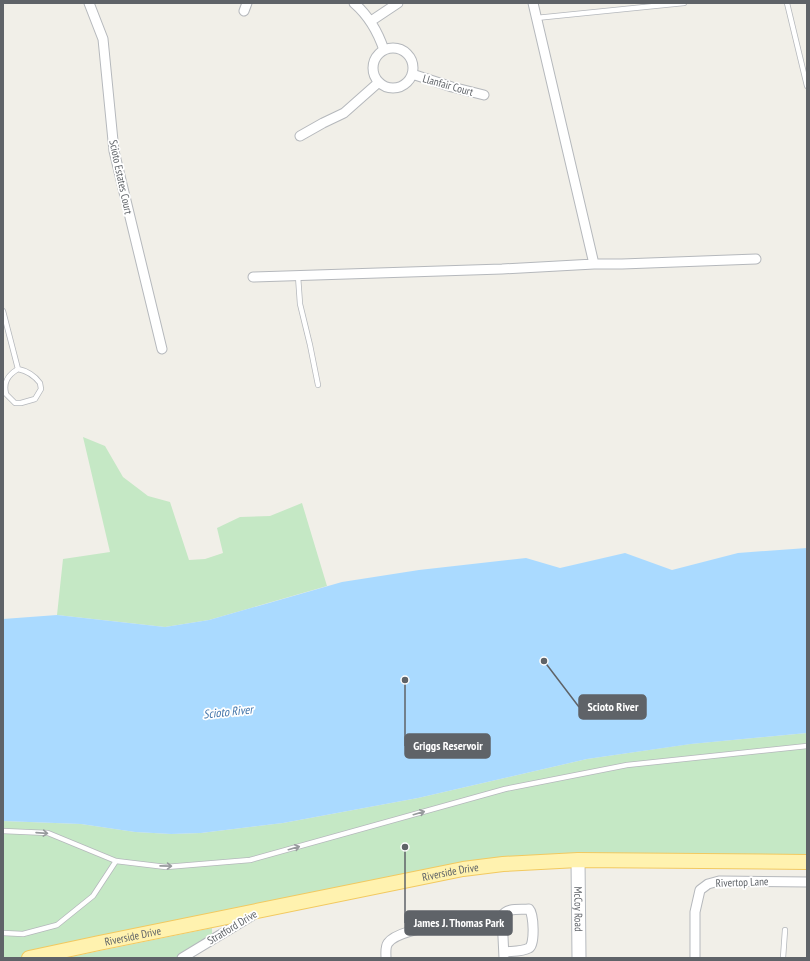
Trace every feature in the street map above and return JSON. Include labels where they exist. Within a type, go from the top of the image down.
[{"type":"main road","name":"Riverside Drive","points":[[29,958],[463,869],[510,863],[578,860],[807,862]]},
{"type":"main road","name":"McCoy Road","points":[[578,860],[579,958]]},
{"type":"street","name":"Scioto Estates Court","points":[[89,3],[103,39],[114,151],[162,349]]},
{"type":"street","points":[[354,3],[371,21],[384,50]]},
{"type":"street","points":[[371,21],[398,3]]},
{"type":"street","points":[[532,3],[594,264]]},
{"type":"street","points":[[396,48],[406,53],[412,62],[412,74],[406,84],[401,87],[389,88],[379,82],[376,77],[374,65],[376,59],[384,50],[396,48]]},
{"type":"street","name":"Llanfair Court","points":[[412,74],[452,87],[484,94]]},
{"type":"street","points":[[300,136],[322,123],[344,113],[379,82]]},
{"type":"street","points":[[253,277],[756,259]]},
{"type":"street","name":"Rivertop Lane","points":[[695,958],[695,912],[700,890],[708,884],[719,881],[807,882]]},
{"type":"street","points":[[529,909],[532,919],[533,940],[531,946],[528,949],[504,955],[502,916],[504,912],[508,910],[529,909]]},
{"type":"street","name":"Stratford Drive","points":[[182,958],[261,910]]},
{"type":"street","points":[[386,958],[386,948],[388,943],[400,934],[453,922]]},
{"type":"lane","points":[[536,18],[684,3]]},
{"type":"lane","points":[[787,3],[807,86]]},
{"type":"lane","points":[[298,276],[300,304],[318,385]]},
{"type":"lane","points":[[3,311],[18,369]]},
{"type":"lane","points":[[18,369],[32,374],[40,383],[40,389],[34,399],[22,403],[15,403],[6,394],[5,382],[8,377],[18,369]]},
{"type":"lane","points":[[3,831],[48,833],[116,861],[166,867],[250,860],[505,789],[627,765],[807,746]]},
{"type":"lane","points":[[3,933],[24,934],[57,925],[93,896],[116,861]]},
{"type":"lane","points":[[783,958],[785,930]]},
{"type":"green space","points":[[83,437],[105,446],[123,477],[148,496],[170,502],[189,560],[205,559],[223,553],[217,528],[240,517],[270,516],[302,503],[327,586],[209,620],[165,627],[57,615],[63,559],[110,552]]},
{"type":"green space","points":[[807,733],[807,860],[538,861],[29,958],[3,958],[3,821],[81,824],[135,832],[171,834],[201,833],[283,823],[418,798],[587,759],[690,744]]},
{"type":"green space","points":[[212,928],[212,935],[205,941],[176,958],[65,958]]},
{"type":"water","points":[[807,548],[807,733],[691,744],[587,759],[418,798],[283,823],[201,833],[171,834],[135,832],[81,824],[3,821],[3,619],[57,615],[165,627],[209,620],[342,582],[419,570],[526,558],[560,568],[625,553],[672,570],[738,553]]},
{"type":"place","name":"Scioto River","points":[[544,661]]},
{"type":"place","name":"Griggs Reservoir","points":[[405,680]]},
{"type":"place","name":"James J. Thomas Park","points":[[405,847]]}]
